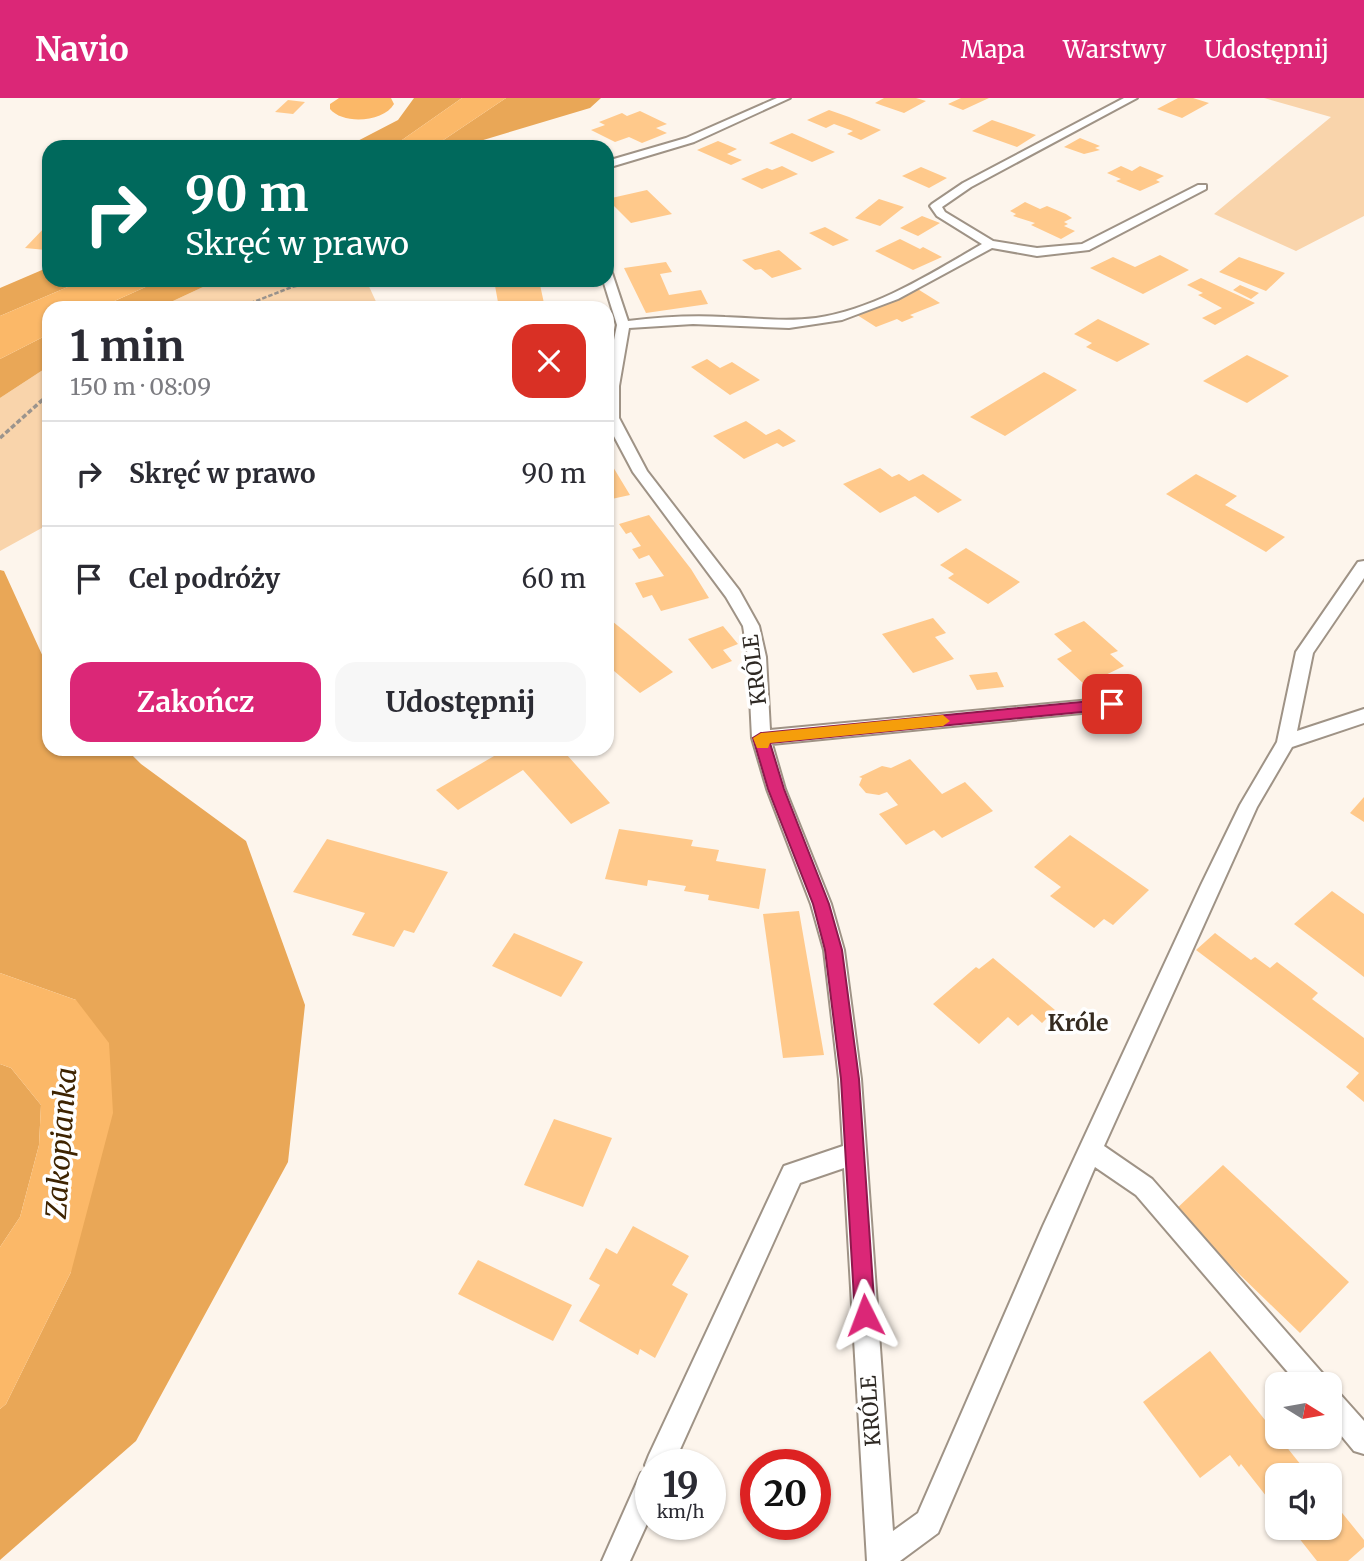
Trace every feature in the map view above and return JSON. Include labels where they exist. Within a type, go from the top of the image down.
[{"type":"lane","points":[[614,163],[690,140],[785,98]]},
{"type":"lane","points":[[1132,98],[967,185],[936,206],[941,214],[990,244],[1037,252],[1085,247],[1202,187]]},
{"type":"lane","points":[[623,325],[685,319],[789,324],[825,320],[881,301],[932,279],[990,244]]},
{"type":"lane","name":"KRÓLE","points":[[611,287],[623,325],[614,378]]},
{"type":"lane","name":"KRÓLE","points":[[614,422],[640,472],[733,594],[751,626],[757,657],[761,738],[776,789],[821,904],[834,950],[850,1079],[880,1559]]},
{"type":"lane","points":[[880,1559],[928,1523],[1090,1150],[1248,805],[1286,742],[1305,652],[1364,566]]},
{"type":"lane","points":[[761,738],[1112,704]]},
{"type":"lane","points":[[1286,742],[1364,716]]},
{"type":"lane","points":[[1090,1150],[1144,1187],[1305,1372]]},
{"type":"lane","points":[[666,1449],[792,1174],[855,1153]]},
{"type":"lane","points":[[1342,1416],[1364,1441]]},
{"type":"lane","points":[[616,1561],[635,1519]]},
{"type":"path","points":[[256,301],[292,287]]},
{"type":"path","points":[[0,438],[42,400]]},
{"type":"shaded area","points":[[414,98],[462,98],[402,140],[359,140],[398,120]]},
{"type":"shaded area","points":[[506,98],[601,98],[590,108],[483,140],[443,140]]},
{"type":"shaded area","points":[[1264,98],[1364,98],[1364,216],[1296,251],[1214,214],[1331,117]]},
{"type":"shaded area","points":[[42,270],[42,287],[68,287],[0,316],[0,288]]},
{"type":"shaded area","points":[[146,287],[203,287],[173,301],[114,301]]},
{"type":"shaded area","points":[[203,287],[369,287],[376,301],[173,301]]},
{"type":"shaded area","points":[[42,338],[42,371],[0,398],[0,359]]},
{"type":"shaded area","points":[[42,371],[42,528],[0,551],[0,398]]},
{"type":"shaded area","points":[[0,570],[4,571],[42,655],[42,756],[133,756],[246,841],[305,1005],[288,1162],[136,1441],[0,1560],[0,1409],[6,1404],[71,1272],[76,1000],[0,973]]},
{"type":"shaded area","points":[[0,1064],[11,1068],[41,1105],[39,1145],[20,1217],[0,1247]]},
{"type":"water","points":[[339,98],[391,98],[394,104],[382,115],[353,119],[344,118],[330,109],[330,104]]},
{"type":"water","points":[[462,98],[506,98],[443,140],[402,140]]},
{"type":"water","points":[[68,287],[146,287],[114,301],[42,301],[42,338],[0,359],[0,316]]},
{"type":"water","name":"Zakopianka","points":[[0,973],[76,1000],[109,1043],[113,1113],[71,1272],[6,1404],[0,1409],[0,1247],[20,1217],[39,1145],[41,1105],[11,1068],[0,1064]]},
{"type":"building","points":[[884,98],[916,98],[926,101],[904,113],[875,103]]},
{"type":"building","points":[[961,98],[989,98],[963,110],[948,104]]},
{"type":"building","points":[[1178,98],[1193,98],[1209,103],[1182,118],[1157,109]]},
{"type":"building","points":[[288,100],[305,102],[293,114],[275,112]]},
{"type":"building","points":[[829,110],[881,130],[861,140],[847,134],[853,131],[834,124],[826,128],[807,120]]},
{"type":"building","points":[[640,111],[667,124],[656,128],[667,133],[642,143],[629,137],[615,142],[591,130],[605,125],[599,122],[622,113],[627,116]]},
{"type":"building","points":[[992,120],[1036,135],[1017,147],[972,131]]},
{"type":"building","points":[[792,133],[835,152],[812,162],[769,143]]},
{"type":"building","points":[[1080,138],[1100,146],[1095,148],[1100,150],[1084,154],[1064,147]]},
{"type":"building","points":[[718,141],[737,149],[727,154],[742,160],[731,165],[697,150]]},
{"type":"building","points":[[782,166],[798,174],[762,189],[741,179],[767,168],[772,170]]},
{"type":"building","points":[[1121,166],[1132,171],[1140,166],[1164,176],[1156,180],[1160,182],[1140,191],[1116,181],[1121,179],[1107,173]]},
{"type":"building","points":[[921,167],[947,178],[929,188],[902,176]]},
{"type":"building","points":[[647,190],[672,214],[631,223],[614,206],[614,197]]},
{"type":"building","points":[[879,199],[904,207],[880,226],[855,218]]},
{"type":"building","points":[[1025,202],[1040,209],[1047,206],[1066,214],[1072,218],[1064,222],[1068,224],[1064,226],[1075,231],[1061,239],[1031,225],[1035,223],[1013,216],[1016,214],[1010,211]]},
{"type":"building","points":[[922,216],[940,223],[918,236],[900,228]]},
{"type":"building","points":[[825,227],[849,240],[833,246],[809,233]]},
{"type":"building","points":[[42,230],[42,250],[25,248]]},
{"type":"building","points":[[900,239],[942,257],[913,270],[875,251]]},
{"type":"building","points":[[779,250],[802,269],[772,278],[742,260]]},
{"type":"building","points":[[1160,255],[1189,270],[1143,294],[1090,268],[1113,257],[1135,267]]},
{"type":"building","points":[[1239,257],[1285,273],[1266,291],[1219,272]]},
{"type":"building","points":[[666,262],[672,272],[660,274],[669,295],[701,290],[708,304],[646,313],[624,268]]},
{"type":"building","points":[[1201,278],[1255,303],[1215,325],[1202,318],[1222,308],[1198,295],[1203,293],[1187,285]]},
{"type":"building","points":[[1240,285],[1259,293],[1251,299],[1233,290]]},
{"type":"building","points":[[495,287],[540,287],[544,301],[498,301]]},
{"type":"building","points":[[916,288],[940,303],[910,315],[914,317],[902,322],[897,319],[876,327],[854,313]]},
{"type":"building","points":[[1098,319],[1150,344],[1117,362],[1086,347],[1092,343],[1074,334]]},
{"type":"building","points":[[1247,355],[1289,376],[1247,403],[1203,381]]},
{"type":"building","points":[[707,359],[720,368],[732,362],[760,380],[730,395],[691,367]]},
{"type":"building","points":[[1044,372],[1077,390],[1005,436],[970,417]]},
{"type":"building","points":[[746,421],[766,435],[779,429],[796,441],[783,447],[777,443],[744,459],[713,436]]},
{"type":"building","points":[[880,468],[892,477],[899,474],[909,481],[923,474],[962,500],[938,513],[915,496],[880,513],[843,484]]},
{"type":"building","points":[[614,469],[630,495],[614,498]]},
{"type":"building","points":[[1196,474],[1237,496],[1225,505],[1285,537],[1266,552],[1166,494]]},
{"type":"building","points":[[649,515],[691,569],[709,598],[661,611],[652,595],[643,598],[635,583],[664,576],[649,555],[639,559],[632,549],[641,546],[631,532],[626,534],[619,524]]},
{"type":"building","points":[[966,548],[1020,582],[988,604],[948,578],[954,574],[940,565]]},
{"type":"building","points":[[933,618],[946,633],[935,637],[954,659],[913,673],[882,634]]},
{"type":"building","points":[[1084,621],[1118,651],[1110,654],[1124,666],[1085,685],[1057,659],[1072,651],[1054,634]]},
{"type":"building","points":[[614,623],[673,672],[640,693],[614,671]]},
{"type":"building","points":[[723,626],[738,644],[723,650],[732,661],[712,669],[688,639]]},
{"type":"building","points":[[997,672],[1004,687],[977,690],[969,675]]},
{"type":"building","points":[[494,756],[568,756],[610,803],[571,824],[523,770],[458,810],[436,790]]},
{"type":"building","points":[[910,759],[942,794],[965,782],[993,811],[942,838],[934,830],[906,845],[879,814],[898,805],[887,792],[879,795],[866,793],[859,785],[862,778],[859,777],[882,766],[891,768]]},
{"type":"building","points":[[1364,797],[1364,822],[1350,813]]},
{"type":"building","points":[[619,829],[693,840],[691,846],[719,850],[716,861],[766,869],[759,909],[708,900],[709,895],[684,891],[686,886],[648,880],[647,886],[605,879]]},
{"type":"building","points":[[1070,835],[1149,890],[1113,925],[1104,919],[1094,928],[1050,896],[1061,887],[1034,867]]},
{"type":"building","points":[[327,839],[448,872],[414,933],[404,930],[394,947],[352,935],[365,913],[293,892]]},
{"type":"building","points":[[1332,891],[1364,914],[1364,977],[1294,924]]},
{"type":"building","points":[[799,911],[824,1055],[783,1058],[763,914]]},
{"type":"building","points":[[514,933],[583,962],[561,997],[492,966]]},
{"type":"building","points":[[1215,933],[1251,960],[1255,957],[1270,968],[1277,962],[1318,993],[1312,999],[1364,1038],[1364,1102],[1346,1087],[1359,1073],[1196,950]]},
{"type":"building","points":[[993,958],[1055,1010],[1042,1023],[1032,1014],[1018,1026],[1008,1017],[979,1044],[933,1004],[976,967],[979,969]]},
{"type":"building","points":[[554,1119],[612,1138],[583,1207],[524,1185]]},
{"type":"building","points":[[1223,1165],[1349,1282],[1300,1333],[1174,1211]]},
{"type":"building","points":[[633,1226],[689,1256],[672,1285],[688,1294],[655,1358],[640,1349],[638,1355],[579,1321],[600,1285],[589,1279],[606,1248],[617,1254]]},
{"type":"building","points":[[478,1260],[572,1305],[553,1341],[458,1294]]},
{"type":"building","points":[[1210,1351],[1265,1420],[1265,1449],[1288,1449],[1299,1463],[1265,1463],[1265,1494],[1241,1464],[1239,1467],[1230,1455],[1200,1478],[1143,1402]]},
{"type":"building","points":[[1342,1513],[1364,1540],[1364,1547],[1348,1561],[1317,1561],[1300,1540],[1342,1540]]},
{"type":"slow traffic","points":[[762,744],[761,738],[943,721]]},
{"type":"district","name":"Króle","points":[[1078,1023]]},
{"type":"route","points":[[865,1315],[850,1079],[834,950],[821,904],[776,789],[761,738],[1112,704]]}]
